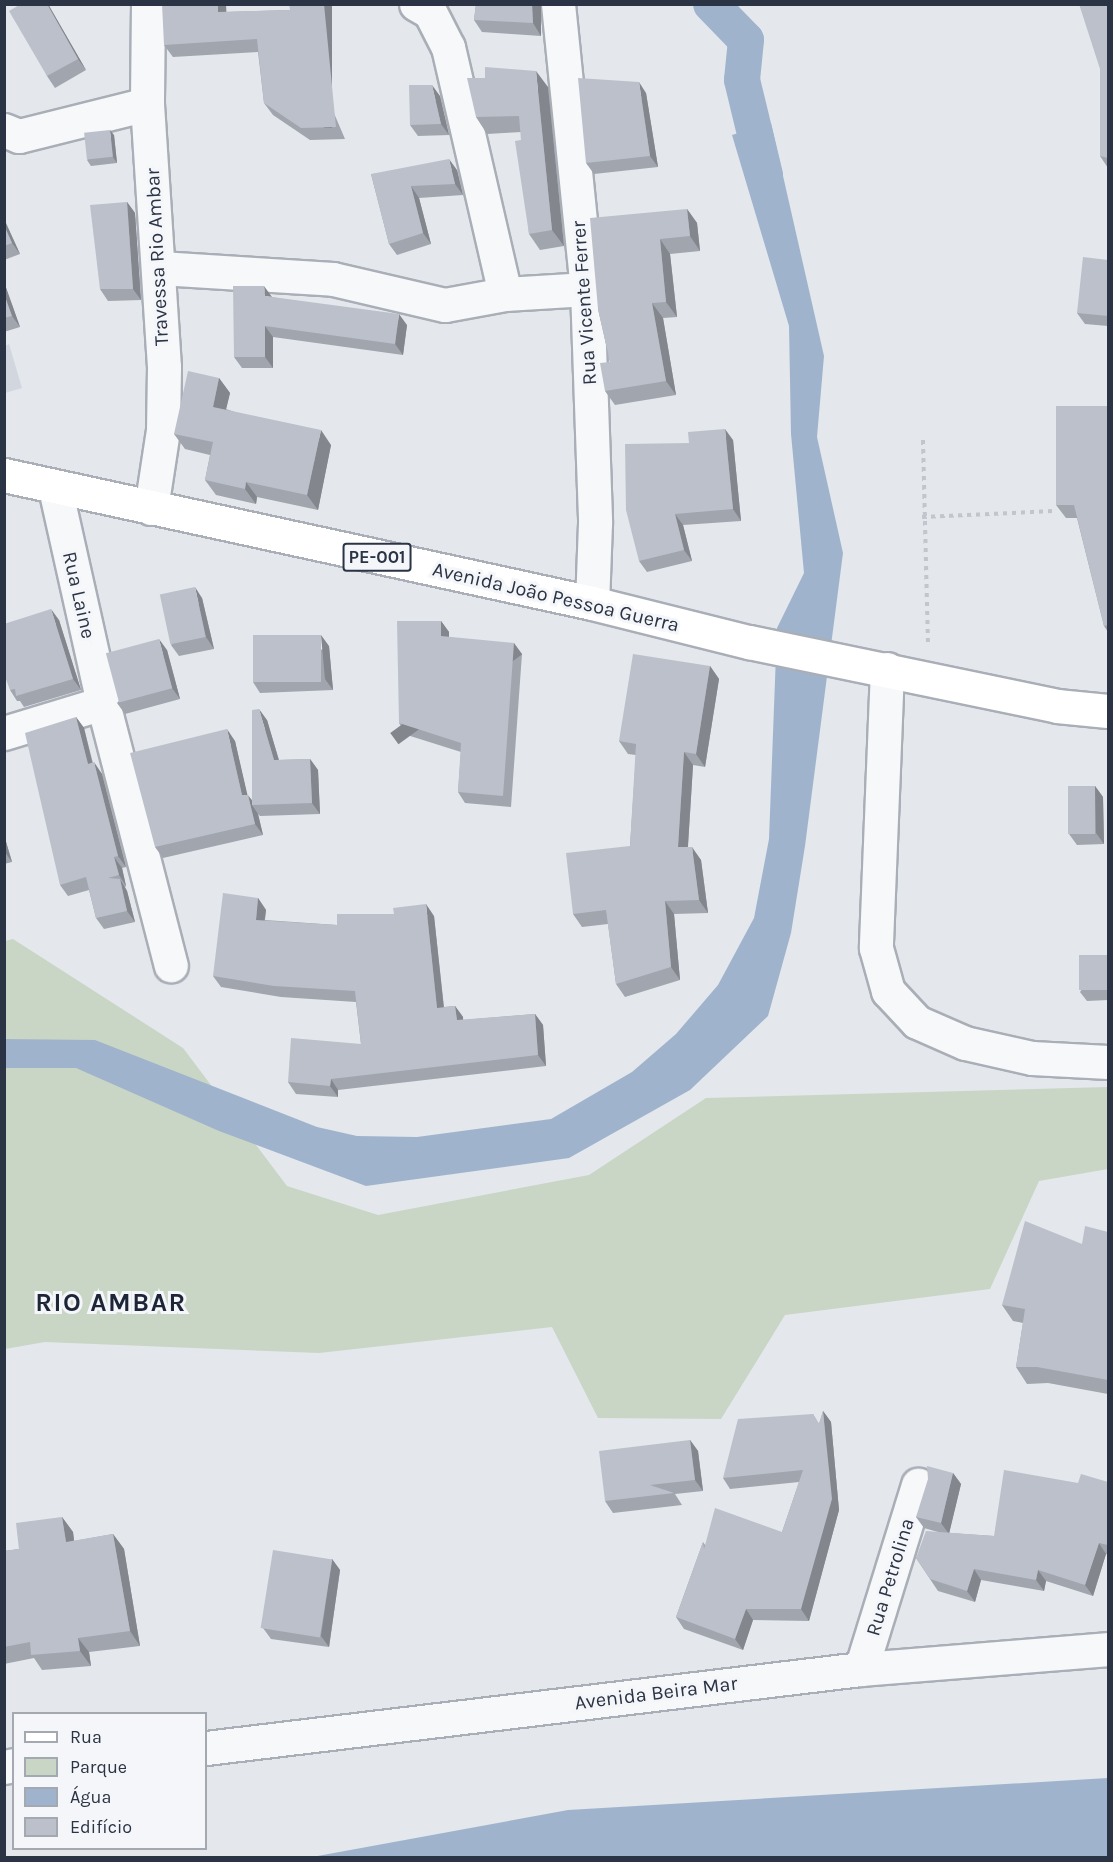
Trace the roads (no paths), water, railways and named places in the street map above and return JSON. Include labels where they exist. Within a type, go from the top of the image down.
[{"type":"main road","name":"Avenida João Pessoa Guerra","points":[[4,475],[54,488],[592,603],[749,642],[830,656],[930,680],[1057,706],[1108,711]]},
{"type":"street","name":"Travessa Rio Ambar","points":[[148,4],[147,104],[160,268],[163,430],[151,508]]},
{"type":"street","points":[[416,4],[430,12],[448,47],[505,294]]},
{"type":"street","name":"Rua Vicente Ferrer","points":[[558,4],[587,289],[595,523],[592,603]]},
{"type":"street","points":[[4,130],[19,136],[147,104]]},
{"type":"street","points":[[160,268],[333,279],[445,305],[505,294],[587,289]]},
{"type":"street","name":"Rua Laine","points":[[54,488],[103,703],[171,966]]},
{"type":"street","points":[[887,669],[876,948],[888,991],[917,1022],[965,1043],[1032,1059],[1108,1062]]},
{"type":"street","points":[[4,733],[103,703]]},
{"type":"street","name":"Rua Petrolina","points":[[861,1669],[918,1485]]},
{"type":"street","name":"Avenida Beira Mar","points":[[207,1748],[861,1669],[1108,1648]]},
{"type":"water","points":[[771,123],[824,356],[817,437],[843,553],[805,846],[791,933],[768,1016],[690,1090],[569,1158],[366,1186],[219,1131],[76,1068],[5,1068],[4,1039],[95,1040],[317,1127],[357,1136],[417,1137],[551,1119],[632,1072],[676,1034],[718,985],[754,918],[769,839],[777,628],[804,573],[791,434],[789,326],[732,135]]},
{"type":"water","points":[[1108,1778],[1108,1857],[312,1857],[568,1810]]},
{"type":"waterway","points":[[711,4],[746,40],[742,80],[765,175]]},
{"type":"district","name":"RIO AMBAR","points":[[111,1303]]}]
